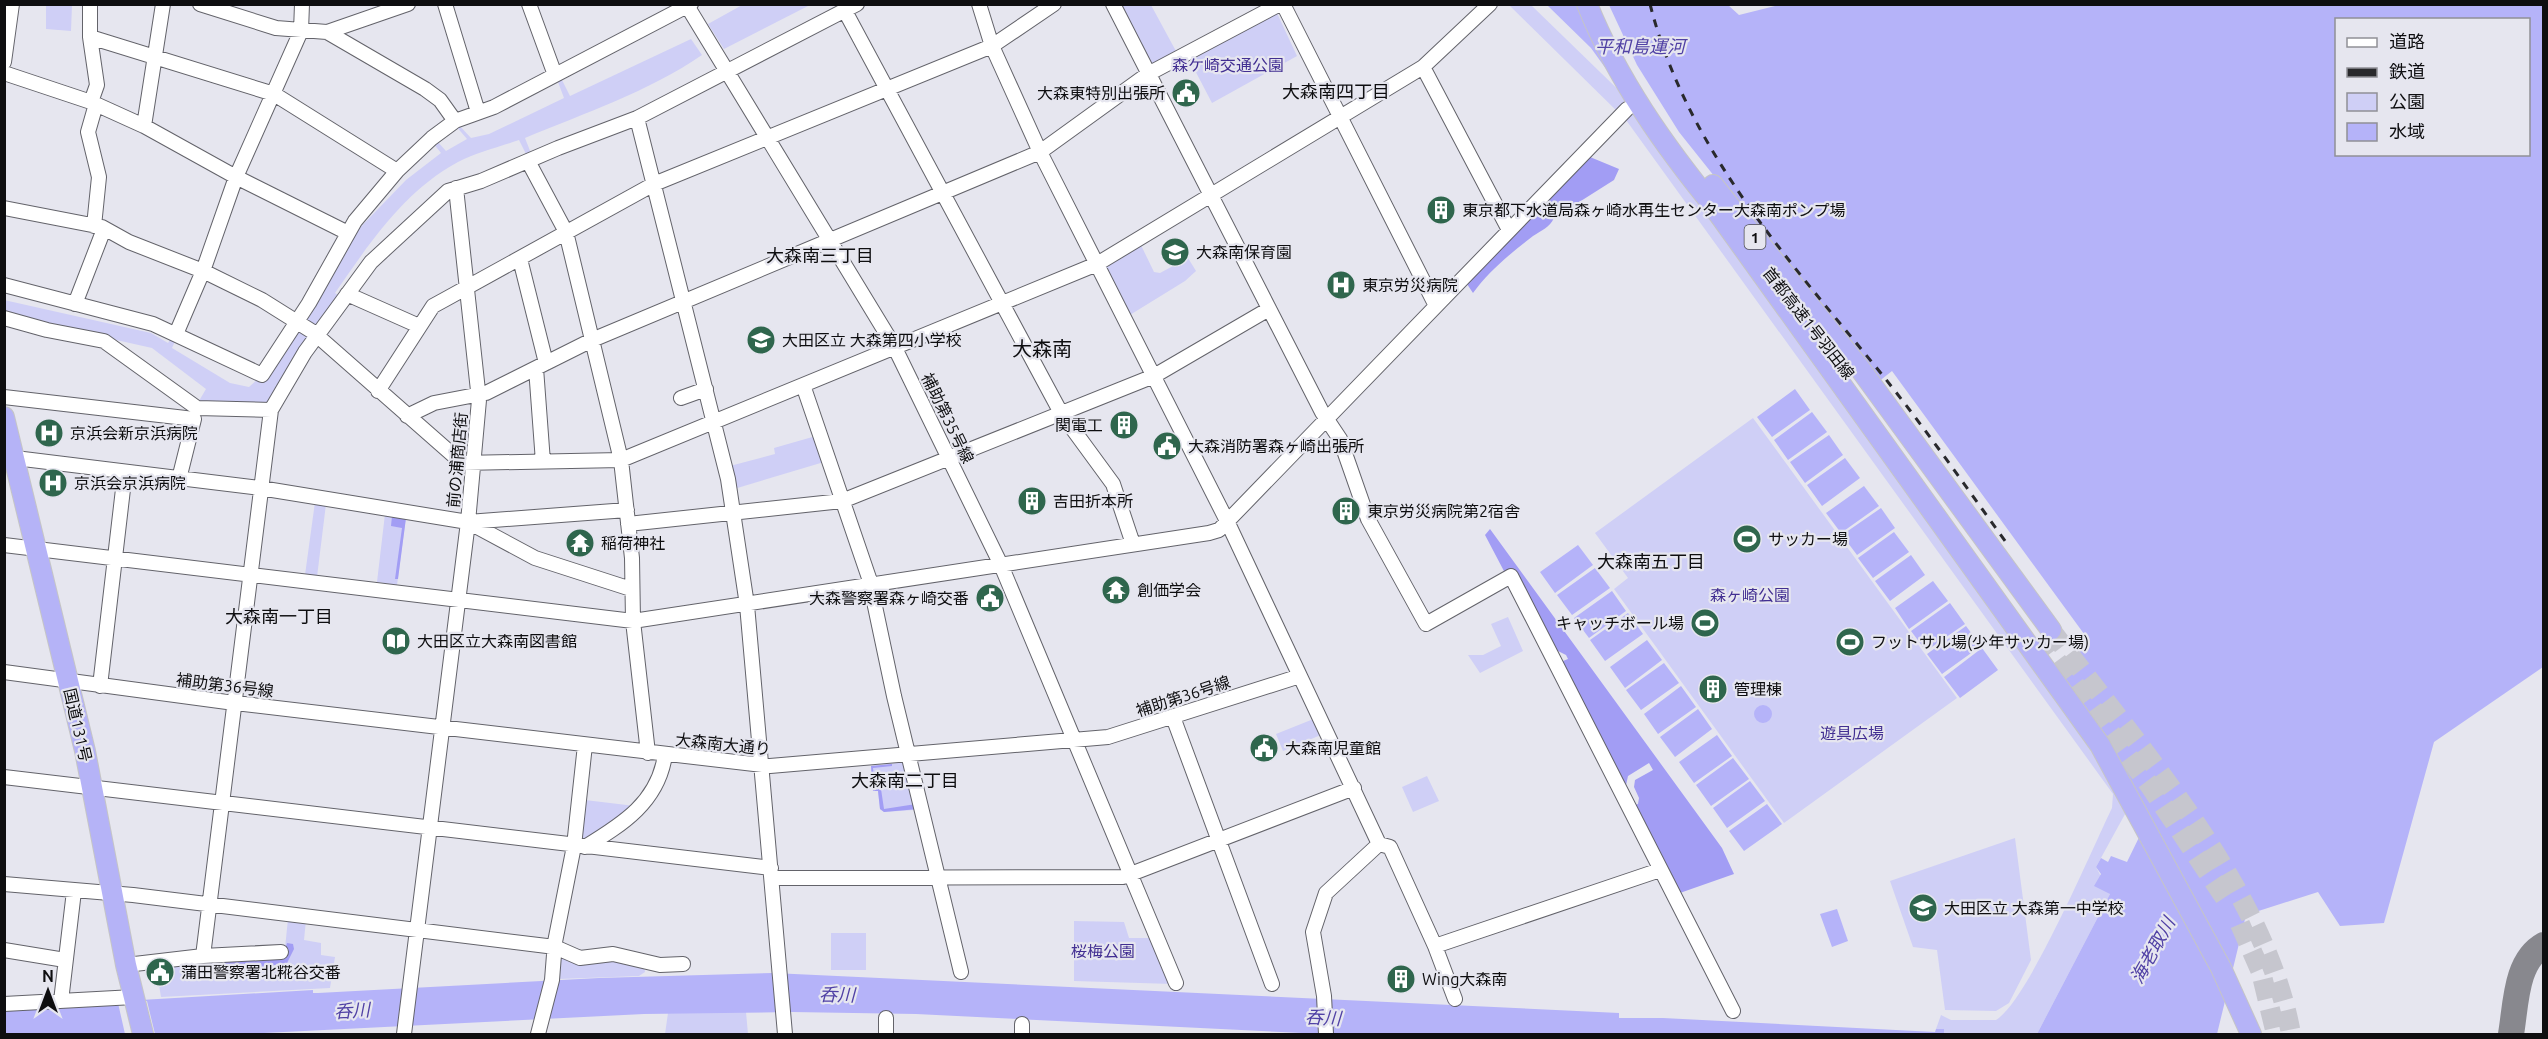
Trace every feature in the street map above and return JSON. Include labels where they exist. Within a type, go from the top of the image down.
[{"type":"highway","name":"首都高速1号羽田線","points":[[1587,4],[1624,81],[1708,199],[1921,461]]},
{"type":"highway","name":"首都高速1号羽田線","points":[[1602,4],[1636,74],[1680,141],[1827,325],[1921,461],[2045,633]]},
{"type":"highway","points":[[1708,199],[2100,744],[2221,968],[2251,1035]]},
{"type":"highway","name":"国道131号","points":[[4,417],[9,458],[36,549],[93,788],[126,965],[143,1035]]},
{"type":"street","points":[[4,62],[12,4]]},
{"type":"street","points":[[75,304],[99,227],[99,177],[88,132],[97,85],[90,37],[90,4]]},
{"type":"street","points":[[144,126],[163,4]]},
{"type":"street","points":[[200,4],[276,28],[327,32],[408,4]]},
{"type":"street","points":[[176,334],[203,271],[236,177],[301,31],[302,4]]},
{"type":"street","points":[[444,4],[478,112]]},
{"type":"street","points":[[980,4],[992,46],[1040,152],[1227,521],[1379,844]]},
{"type":"street","points":[[378,391],[433,306],[654,184],[992,46],[1054,4]]},
{"type":"street","points":[[1113,4],[1326,419],[1340,439],[1368,519],[1426,624],[1511,576],[1733,1011]]},
{"type":"street","points":[[407,416],[434,403],[479,398],[592,340],[1040,152],[1148,74],[1281,4],[1435,304]]},
{"type":"street","points":[[4,208],[99,227],[185,266],[203,271],[298,322],[315,334],[462,463],[621,460],[1098,264],[1423,67],[1490,4]]},
{"type":"street","points":[[4,285],[115,312],[176,334],[258,375],[265,372],[298,322],[347,238],[348,232],[398,171],[455,121],[494,107],[688,5]]},
{"type":"street","name":"補助第35号線","points":[[688,5],[894,346],[1000,565],[1176,982]]},
{"type":"street","points":[[534,6],[555,75]]},
{"type":"street","points":[[202,956],[271,410],[315,334],[371,262],[395,237],[430,205],[456,188],[482,181],[637,117],[851,8],[888,90],[1061,413],[1113,484],[1133,544]]},
{"type":"street","points":[[327,32],[425,89],[440,100],[455,121]]},
{"type":"street","points":[[90,37],[274,94],[398,171]]},
{"type":"street","points":[[1423,67],[1509,230]]},
{"type":"street","points":[[4,73],[94,103],[144,126],[236,177],[348,232]]},
{"type":"street","points":[[4,545],[633,621],[1209,533],[1219,530],[1435,304],[1627,109]]},
{"type":"street","points":[[637,117],[715,422],[734,515],[747,604],[785,1035]]},
{"type":"street","points":[[528,161],[566,232],[621,460],[632,558],[633,621],[648,753]]},
{"type":"street","name":"前の浦商店街","points":[[404,1032],[468,522],[479,398],[456,188]]},
{"type":"street","points":[[520,259],[541,365],[543,462]]},
{"type":"street","points":[[347,294],[419,326]]},
{"type":"street","points":[[628,524],[734,515],[842,501],[1154,376],[1269,309]]},
{"type":"street","points":[[4,318],[47,330],[104,341],[195,414]]},
{"type":"street","points":[[803,385],[870,585],[961,972]]},
{"type":"street","points":[[681,398],[706,389]]},
{"type":"street","points":[[4,397],[195,414],[271,410]]},
{"type":"street","points":[[179,478],[195,414]]},
{"type":"street","points":[[9,458],[260,488],[468,522],[627,510]]},
{"type":"street","points":[[100,686],[125,472]]},
{"type":"street","points":[[468,522],[535,558],[631,589]]},
{"type":"street","name":"補助第36号線","points":[[4,672],[100,686],[442,727]]},
{"type":"street","name":"補助第36号線","points":[[1074,739],[1108,737],[1300,676]]},
{"type":"street","points":[[1173,717],[1272,984]]},
{"type":"street","name":"大森南大通り","points":[[442,727],[761,766],[1074,739]]},
{"type":"street","points":[[540,1028],[552,980],[555,947],[580,846],[585,745]]},
{"type":"street","points":[[580,846],[626,822],[643,805],[660,776],[664,755]]},
{"type":"street","points":[[4,777],[580,846],[772,873],[938,878],[1114,878],[1132,874],[1354,788]]},
{"type":"street","points":[[1379,844],[1390,847],[1435,946],[1455,999]]},
{"type":"street","points":[[1326,1035],[1324,996],[1313,932],[1324,896],[1379,844]]},
{"type":"street","points":[[1435,946],[1660,870]]},
{"type":"street","points":[[4,884],[113,894],[555,947],[580,958],[613,954],[660,965],[683,964]]},
{"type":"street","points":[[60,1001],[74,891]]},
{"type":"street","points":[[4,950],[65,960]]},
{"type":"street","points":[[126,965],[202,956],[281,952]]},
{"type":"street","points":[[4,1004],[134,999]]},
{"type":"street","points":[[886,1018],[886,1035]]},
{"type":"green space","points":[[744,4],[810,5],[724,49],[708,24]]},
{"type":"green space","points":[[46,5],[72,5],[71,31],[46,29]]},
{"type":"green space","points":[[1120,5],[1151,5],[1177,53],[1151,67]]},
{"type":"green space","points":[[1509,5],[1531,5],[1635,106],[2123,787],[2130,805],[2096,867],[2110,894],[2037,1034],[1944,1034],[1944,1029],[1936,1029],[1941,1015],[1951,1020],[1996,1020],[2009,1007],[2025,985],[2058,922],[2112,808],[2113,794],[1626,120]]},
{"type":"green space","name":"森ケ崎交通公園","points":[[1276,11],[1297,56],[1212,103],[1188,57]]},
{"type":"green space","points":[[691,39],[702,55],[638,91],[525,138],[532,156],[528,158],[519,140],[465,158],[439,174],[404,203],[389,220],[335,293],[341,297],[318,329],[301,317],[350,238],[406,180],[441,153],[433,143],[436,140],[446,151],[467,139],[455,125],[457,123],[471,138],[489,134],[564,98],[558,82],[562,80],[570,96]]},
{"type":"green space","points":[[1138,239],[1154,272],[1160,273],[1188,258],[1196,271],[1185,281],[1125,318],[1097,264]]},
{"type":"green space","points":[[4,300],[151,333],[168,343],[172,337],[176,339],[172,348],[230,383],[249,387],[260,377],[297,325],[311,335],[265,407],[196,406],[206,389],[152,348],[5,315]]},
{"type":"green space","name":"森ヶ崎公園","points":[[1753,418],[1957,698],[1784,823],[1614,589],[1628,578],[1595,533]]},
{"type":"green space","points":[[816,436],[824,462],[734,489],[730,466],[775,454],[774,448]]},
{"type":"green space","points":[[315,502],[326,504],[317,577],[305,575]]},
{"type":"green space","points":[[385,514],[406,517],[397,585],[377,582]]},
{"type":"green space","points":[[1508,617],[1523,651],[1480,673],[1468,655],[1483,655],[1501,646],[1491,624]]},
{"type":"green space","points":[[1316,718],[1323,734],[1283,751],[1276,734]]},
{"type":"green space","points":[[906,762],[916,804],[914,810],[884,812],[880,809],[878,791],[873,791],[871,766]]},
{"type":"green space","points":[[1427,776],[1439,801],[1413,812],[1402,787]]},
{"type":"green space","points":[[585,800],[635,806],[586,840],[581,839]]},
{"type":"green space","points":[[2015,838],[2031,960],[2009,1003],[1996,1011],[1945,1010],[1937,950],[1913,947],[1890,881]]},
{"type":"green space","points":[[288,919],[306,920],[304,940],[321,943],[321,955],[335,957],[330,988],[161,997],[158,979],[164,977],[162,967],[285,948]]},
{"type":"green space","name":"桜梅公園","points":[[1074,921],[1124,922],[1129,938],[1153,938],[1173,984],[1074,981]]},
{"type":"green space","points":[[831,933],[866,933],[866,970],[831,970]]},
{"type":"green space","points":[[561,953],[613,958],[644,965],[645,972],[639,976],[558,979]]},
{"type":"green space","points":[[746,1012],[748,1034],[665,1034],[668,1013]]},
{"type":"shaded area","points":[[1590,157],[1619,169],[1614,180],[1554,218],[1548,227],[1533,236],[1501,263],[1473,293],[1467,284]]},
{"type":"shaded area","points":[[392,516],[406,518],[398,579],[395,579],[402,528],[391,526]]},
{"type":"shaded area","points":[[1490,529],[1722,848],[1734,874],[1677,894],[1633,806],[1638,804],[1639,798],[1634,787],[1635,780],[1653,770],[1649,763],[1628,776],[1625,790],[1558,663],[1568,659],[1566,655],[1556,650],[1505,573],[1485,535]]},
{"type":"shaded area","points":[[892,764],[892,766],[873,768],[875,789],[881,789],[884,809],[916,804],[918,809],[884,812],[880,809],[878,791],[873,791],[871,766]]},
{"type":"shaded area","points":[[287,943],[293,944],[294,949],[284,969],[290,973],[286,980],[257,968],[212,965],[212,961],[283,957]]},
{"type":"water","points":[[1783,4],[2543,5],[2543,667],[2434,742],[2384,923],[2340,926],[2318,892],[2246,915],[2217,1034],[2037,1034],[2110,894],[2094,886],[2101,874],[2096,867],[2101,858],[2108,862],[2111,856],[2127,862],[2148,819],[2053,666],[2089,644],[2087,638],[1892,371],[1848,406],[1591,48],[1547,5],[1728,5],[1739,15]]},
{"type":"water","points":[[1795,389],[1810,410],[1772,437],[1757,417]]},
{"type":"water","points":[[1812,412],[1827,432],[1788,460],[1774,440]]},
{"type":"water","points":[[1829,435],[1843,455],[1805,483],[1790,462]]},
{"type":"water","points":[[1845,458],[1860,478],[1822,506],[1807,485]]},
{"type":"water","points":[[1864,486],[1879,506],[1841,533],[1826,513]]},
{"type":"water","points":[[1881,508],[1895,528],[1857,555],[1842,535]]},
{"type":"water","points":[[1894,532],[1909,552],[1873,578],[1858,558]]},
{"type":"water","points":[[1578,545],[1593,565],[1555,593],[1540,572]]},
{"type":"water","points":[[1911,555],[1925,575],[1890,601],[1875,581]]},
{"type":"water","points":[[1595,568],[1610,588],[1572,615],[1557,595]]},
{"type":"water","points":[[1933,581],[1948,601],[1909,629],[1895,608]]},
{"type":"water","points":[[1612,591],[1626,611],[1589,638],[1574,618]]},
{"type":"water","points":[[1950,603],[1965,624],[1926,651],[1911,631]]},
{"type":"water","points":[[1628,613],[1643,634],[1605,661],[1590,640]]},
{"type":"water","points":[[1966,626],[1981,646],[1942,674],[1927,654]]},
{"type":"water","points":[[1647,640],[1662,660],[1625,688],[1610,667]]},
{"type":"water","points":[[1982,648],[1998,670],[1960,698],[1944,677]]},
{"type":"water","points":[[1664,663],[1679,683],[1641,710],[1626,690]]},
{"type":"water","points":[[1681,686],[1696,707],[1658,734],[1644,714]]},
{"type":"water","points":[[1759,705],[1767,705],[1772,710],[1770,721],[1759,723],[1754,718],[1754,710]]},
{"type":"water","points":[[1698,709],[1712,729],[1675,757],[1660,737]]},
{"type":"water","points":[[1717,735],[1732,756],[1694,783],[1679,762]]},
{"type":"water","points":[[1733,758],[1749,779],[1711,806],[1696,785]]},
{"type":"water","points":[[1750,781],[1765,801],[1727,828],[1713,808]]},
{"type":"water","points":[[1767,804],[1782,824],[1744,851],[1729,831]]},
{"type":"water","points":[[1837,909],[1848,941],[1832,947],[1820,914]]},
{"type":"water","name":"呑川","points":[[773,973],[1619,1013],[1619,1018],[1663,1018],[1935,1032],[1936,1029],[1944,1029],[1944,1034],[1323,1034],[916,1014],[792,1012],[644,1014],[242,1034],[5,1034],[4,1008],[313,990],[313,993],[318,993],[599,978]]},
{"type":"pier","points":[[1579,5],[1609,5],[1637,65],[1679,132],[1880,384],[1850,409],[1719,232],[1668,156]]},
{"type":"pier","points":[[147,1001],[155,1034],[125,1034],[118,1003]]},
{"type":"taxiway","points":[[2511,1034],[2518,985],[2522,973],[2534,952],[2544,945]]},
{"type":"tunnel","points":[[2051,630],[2159,771],[2227,873],[2255,925],[2277,979],[2291,1034]]},
{"type":"tunnel","points":[[2039,637],[2148,783],[2225,898]]},
{"type":"tunnel","points":[[2240,924],[2261,972],[2276,1034]]},
{"type":"railway","points":[[1650,4],[1667,58],[1689,108],[1716,156],[1746,202],[1813,291],[1900,397],[2008,545]]},
{"type":"place","name":"大森東特別出張所","points":[[1186,93]]},
{"type":"place","name":"東京都下水道局森ヶ崎水再生センター大森南ポンプ場","points":[[1441,210]]},
{"type":"place","name":"大森南保育園","points":[[1175,252]]},
{"type":"place","name":"東京労災病院","points":[[1341,285]]},
{"type":"place","name":"大田区立 大森第四小学校","points":[[761,340]]},
{"type":"place","name":"関電工","points":[[1124,425]]},
{"type":"place","name":"京浜会新京浜病院","points":[[49,433]]},
{"type":"place","name":"大森消防署森ヶ崎出張所","points":[[1167,446]]},
{"type":"place","name":"京浜会京浜病院","points":[[53,483]]},
{"type":"place","name":"吉田折本所","points":[[1032,501]]},
{"type":"place","name":"東京労災病院第2宿舎","points":[[1346,511]]},
{"type":"place","name":"サッカー場","points":[[1747,539]]},
{"type":"place","name":"稲荷神社","points":[[580,543]]},
{"type":"place","name":"創価学会","points":[[1116,590]]},
{"type":"place","name":"大森警察署森ヶ崎交番","points":[[990,598]]},
{"type":"place","name":"キャッチボール場","points":[[1705,623]]},
{"type":"place","name":"大田区立大森南図書館","points":[[396,641]]},
{"type":"place","name":"フットサル場(少年サッカー場)","points":[[1850,642]]},
{"type":"place","name":"管理棟","points":[[1713,689]]},
{"type":"place","name":"大森南児童館","points":[[1264,748]]},
{"type":"place","name":"大田区立 大森第一中学校","points":[[1923,908]]},
{"type":"place","name":"蒲田警察署北糀谷交番","points":[[160,972]]},
{"type":"place","name":"Wing大森南","points":[[1401,979]]},
{"type":"district","name":"大森南四丁目","points":[[1336,91]]},
{"type":"district","name":"大森南三丁目","points":[[820,255]]},
{"type":"district","name":"大森南","points":[[1042,348]]},
{"type":"district","name":"大森南五丁目","points":[[1651,561]]},
{"type":"district","name":"大森南一丁目","points":[[279,616]]},
{"type":"district","name":"大森南二丁目","points":[[905,780]]},
{"type":"water label","name":"平和島運河","points":[[1640,46]]},
{"type":"water label","name":"海老取川","points":[[2152,950]]},
{"type":"park label","name":"遊具広場","points":[[1852,733]]}]
